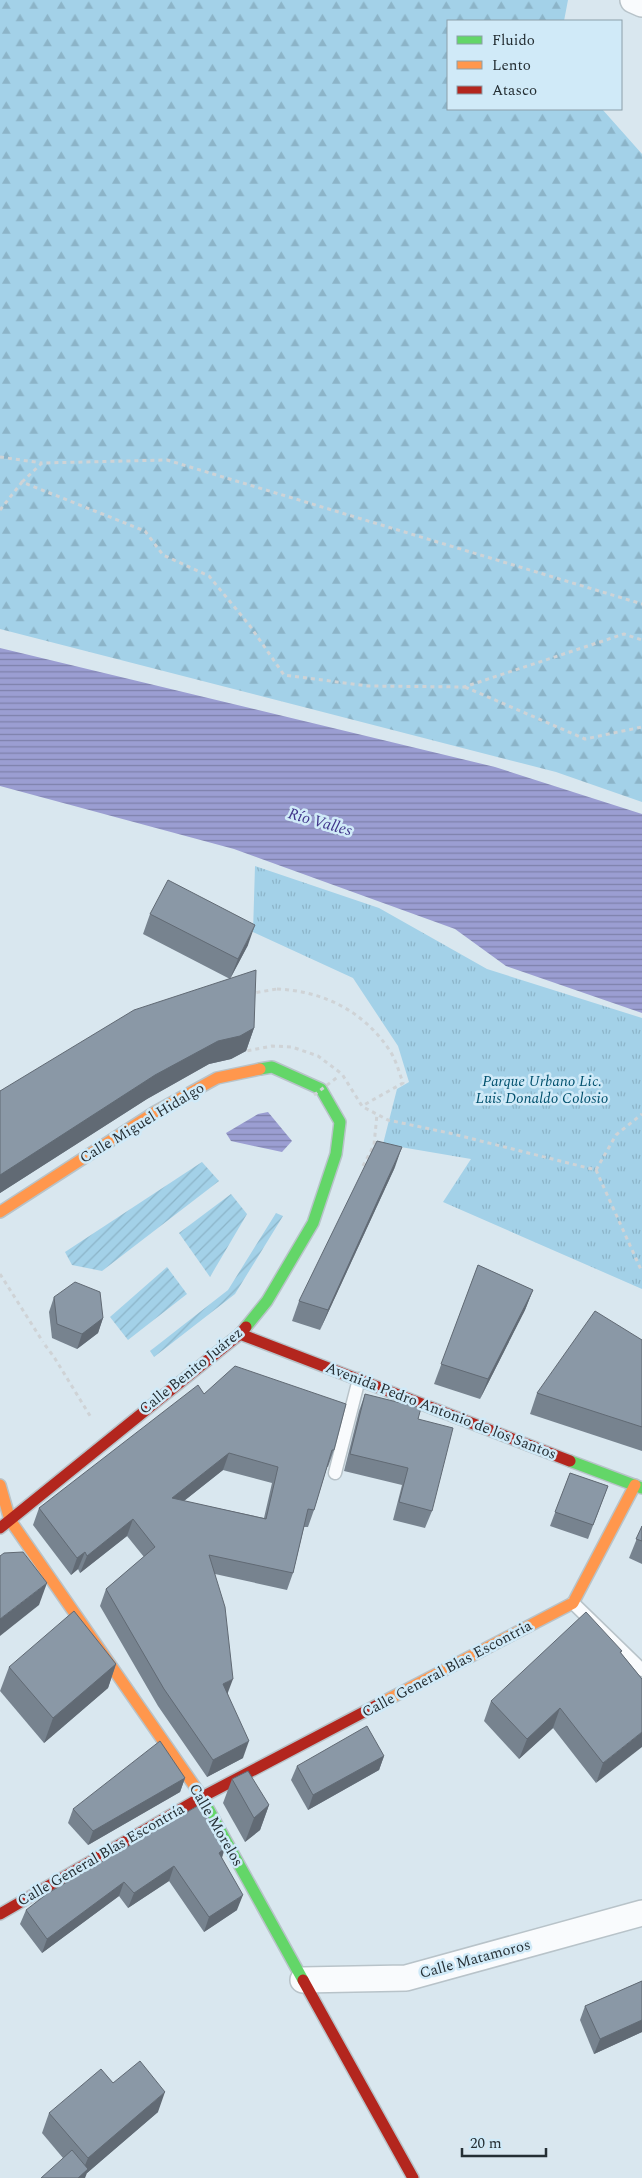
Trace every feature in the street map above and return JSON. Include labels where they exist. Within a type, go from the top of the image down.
[{"type":"street","points":[[633,0],[642,4]]},
{"type":"street","name":"Calle Miguel Hidalgo","points":[[0,1212],[160,1109],[217,1078],[272,1067],[318,1092]]},
{"type":"street","name":"Calle Benito Juárez","points":[[0,1528],[240,1334],[272,1294],[313,1223],[336,1154],[340,1122],[318,1092]]},
{"type":"street","name":"Avenida Pedro Antonio de los Santos","points":[[240,1334],[639,1486]]},
{"type":"street","name":"Calle Morelos","points":[[0,1485],[10,1520],[202,1797],[413,2178]]},
{"type":"street","points":[[573,1603],[639,1486]]},
{"type":"street","name":"Calle General Blas Escontria","points":[[202,1797],[573,1603]]},
{"type":"street","name":"Calle General Blas Escontría","points":[[0,1914],[202,1797]]},
{"type":"street","name":"Calle Matamoros","points":[[303,1980],[406,1978],[641,1915]]},
{"type":"lane","points":[[335,1473],[359,1379]]},
{"type":"lane","points":[[573,1603],[642,1670]]},
{"type":"path","points":[[0,457],[42,463],[167,460],[642,604]]},
{"type":"path","points":[[0,510],[22,482],[42,463]]},
{"type":"path","points":[[22,482],[145,531],[163,555],[209,576],[250,626],[284,675],[368,686],[464,687],[624,634],[642,640]]},
{"type":"path","points":[[464,687],[585,740],[642,727]]},
{"type":"path","points":[[362,1106],[403,1083],[390,1052],[368,1023],[339,1003],[319,995],[277,989],[247,994],[246,1051],[272,1046],[292,1047],[313,1054],[342,1074],[362,1106],[388,1120],[449,1133],[596,1170]]},
{"type":"path","points":[[318,1092],[339,1076]]},
{"type":"path","points":[[596,1170],[616,1135],[642,1114]]},
{"type":"path","points":[[596,1170],[642,1272]]},
{"type":"path","points":[[0,1274],[93,1421]]},
{"type":"green space","points":[[0,0],[568,0],[564,20],[447,20],[447,110],[603,110],[642,154],[642,802],[556,772],[0,629]]},
{"type":"green space","name":"Parque Urbano Lic. Luis Donaldo Colosio","points":[[255,866],[379,908],[487,969],[642,1018],[642,1289],[443,1202],[471,1159],[383,1144],[397,1089],[409,1082],[398,1046],[353,978],[253,932]]},
{"type":"green space","points":[[202,1162],[219,1181],[102,1271],[72,1265],[65,1252]]},
{"type":"green space","points":[[231,1194],[247,1214],[210,1277],[179,1233]]},
{"type":"green space","points":[[276,1213],[283,1216],[235,1294],[154,1357],[150,1351],[228,1290]]},
{"type":"green space","points":[[167,1267],[187,1294],[128,1340],[110,1317]]},
{"type":"water","name":"Río Valles","points":[[0,648],[495,767],[642,814],[642,1013],[506,966],[455,929],[234,849],[0,786]]},
{"type":"water","points":[[268,1112],[292,1141],[282,1152],[231,1141],[226,1133],[258,1114]]},
{"type":"building","points":[[168,880],[255,925],[238,959],[150,914]]},
{"type":"building","points":[[256,970],[254,1028],[240,1036],[218,1041],[155,1075],[0,1175],[0,1091],[134,1010]]},
{"type":"building","points":[[377,1141],[402,1147],[328,1310],[299,1301]]},
{"type":"building","points":[[478,1265],[533,1290],[488,1379],[441,1364]]},
{"type":"building","points":[[75,1282],[100,1292],[103,1318],[82,1334],[57,1324],[54,1297]]},
{"type":"building","points":[[595,1311],[642,1340],[642,1427],[537,1393]]},
{"type":"building","points":[[235,1366],[346,1404],[334,1450],[332,1450],[314,1510],[308,1509],[293,1573],[209,1555],[225,1607],[233,1679],[223,1684],[249,1741],[213,1760],[164,1689],[106,1589],[155,1547],[133,1519],[87,1556],[85,1552],[77,1558],[39,1508],[198,1385],[204,1394]],"holes":[[[229,1453],[278,1467],[266,1519],[172,1498]]]},
{"type":"building","points":[[365,1394],[421,1408],[418,1419],[453,1428],[432,1511],[399,1502],[408,1468],[350,1454]]},
{"type":"building","points":[[570,1473],[608,1486],[593,1525],[555,1512]]},
{"type":"building","points":[[642,1526],[642,1541],[636,1539]]},
{"type":"building","points":[[23,1552],[47,1583],[0,1619],[0,1556],[4,1553]]},
{"type":"building","points":[[74,1611],[116,1664],[53,1718],[9,1667]]},
{"type":"building","points":[[586,1612],[622,1651],[620,1652],[642,1679],[642,1732],[603,1763],[560,1708],[527,1739],[491,1701]]},
{"type":"building","points":[[367,1726],[384,1756],[313,1795],[297,1766]]},
{"type":"building","points":[[160,1741],[185,1778],[93,1831],[73,1809]]},
{"type":"building","points":[[248,1771],[269,1805],[254,1818],[232,1779]]},
{"type":"building","points":[[201,1804],[225,1848],[219,1853],[243,1895],[209,1917],[174,1866],[134,1893],[124,1882],[47,1939],[26,1910],[48,1893]]},
{"type":"building","points":[[642,1981],[642,2020],[600,2039],[585,2006]]},
{"type":"building","points":[[140,2061],[165,2092],[88,2158],[49,2113],[101,2069],[113,2083]]},
{"type":"building","points":[[72,2150],[88,2169],[78,2178],[41,2178]]},
{"type":"traffic: fast","points":[[246,1327],[267,1301],[313,1223],[336,1154],[340,1122],[321,1089],[272,1067],[260,1069]]},
{"type":"traffic: fast","points":[[570,1461],[642,1488]]},
{"type":"traffic: fast","points":[[200,1794],[303,1980]]},
{"type":"traffic: slow","points":[[0,1212],[155,1112],[217,1078],[260,1069]]},
{"type":"traffic: slow","points":[[0,1485],[10,1520],[200,1794]]},
{"type":"traffic: slow","points":[[381,1703],[573,1603],[635,1485]]},
{"type":"traffic: jam","points":[[0,1528],[240,1334],[246,1327]]},
{"type":"traffic: jam","points":[[240,1334],[570,1461]]},
{"type":"traffic: jam","points":[[0,1914],[202,1797],[381,1703]]},
{"type":"traffic: jam","points":[[303,1980],[413,2178]]}]
